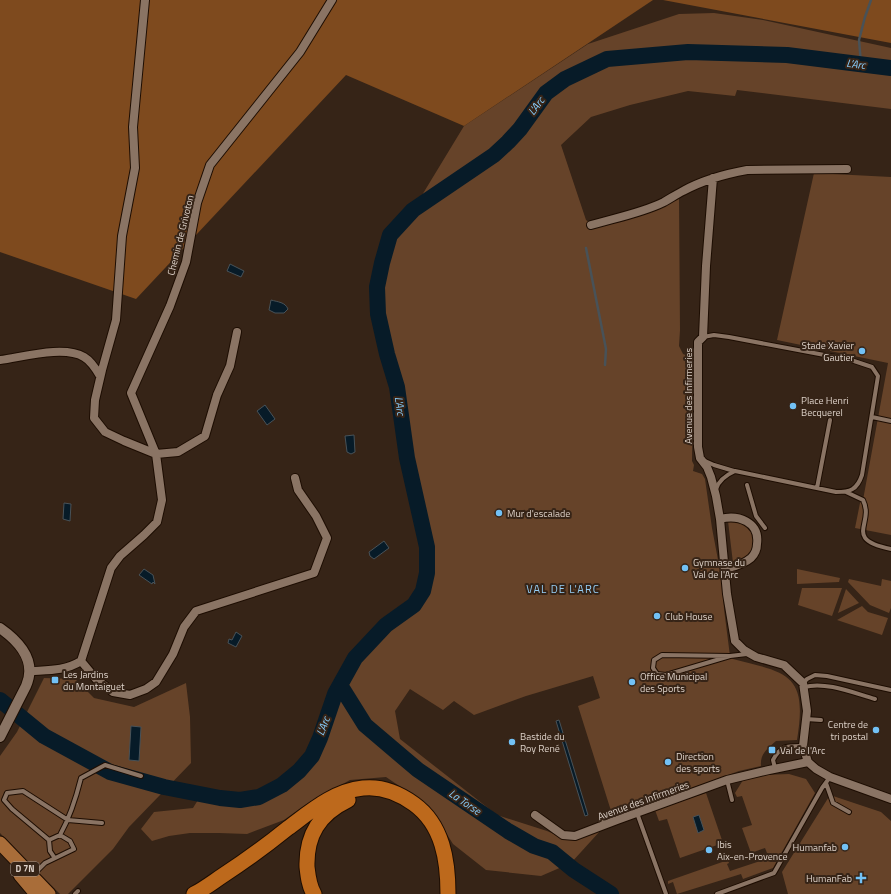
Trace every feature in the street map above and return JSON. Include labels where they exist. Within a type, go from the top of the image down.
[{"type":"highway","points":[[194,894],[244,861],[326,801],[346,792],[363,788],[392,791],[419,808],[427,816],[438,832],[445,852],[448,873],[448,894]]},
{"type":"highway","points":[[314,894],[311,889],[308,874],[307,858],[313,830],[321,819],[338,805],[347,800],[364,795],[382,797],[397,802],[411,810],[424,824],[432,836],[438,855],[442,894]]},
{"type":"main road","name":"D 7N","points":[[0,844],[29,879],[36,894]]},
{"type":"main road","name":"D 7N","points":[[0,853],[29,879],[49,894]]},
{"type":"street","points":[[145,0],[133,126],[135,168],[122,236],[116,320],[100,376],[95,400],[94,418],[105,432],[156,454],[178,452],[206,436],[217,395],[230,366],[237,332]]},
{"type":"street","name":"Chemin de Grivoton","points":[[80,661],[111,568],[120,556],[157,522],[162,500],[156,454],[131,393],[170,306],[186,262],[197,203],[210,165],[300,52],[332,0]]},
{"type":"street","points":[[591,225],[664,202],[684,190],[713,178],[747,170],[847,169]]},
{"type":"street","name":"Avenue des Infirmeries","points":[[713,178],[706,266],[703,337],[698,342],[698,447],[700,458],[707,467],[715,491],[720,519],[726,594],[735,641],[749,653],[784,665],[803,685]]},
{"type":"street","points":[[0,360],[59,351],[84,357],[91,363],[100,376]]},
{"type":"street","points":[[31,670],[52,670],[71,667],[80,661],[96,679],[113,692],[130,695],[146,689],[156,682],[173,654],[184,627],[196,611],[314,573],[326,538],[316,516],[298,490],[295,478]]},
{"type":"street","points":[[720,519],[736,518],[748,522],[755,529],[758,541],[753,557],[737,567],[728,568],[725,575]]},
{"type":"street","points":[[0,628],[17,642],[25,653],[31,670],[30,679],[0,737]]},
{"type":"street","points":[[803,685],[807,711],[803,746],[808,762],[828,780],[891,799]]},
{"type":"street","name":"Avenue des Infirmeries","points":[[536,815],[563,835],[575,836],[603,820],[637,812],[727,780],[808,762]]},
{"type":"lane","points":[[700,458],[714,465],[735,471],[836,492],[846,492],[854,489],[859,484],[862,475],[878,376],[872,367],[851,360],[729,337],[714,335],[703,337]]},
{"type":"lane","points":[[872,417],[891,421]]},
{"type":"lane","points":[[817,488],[830,420]]},
{"type":"lane","points":[[715,491],[716,486],[722,479],[735,471]]},
{"type":"lane","points":[[747,485],[756,516],[765,528]]},
{"type":"lane","points":[[846,492],[863,500],[866,509],[862,531],[866,540],[880,547],[891,549]]},
{"type":"lane","points":[[730,656],[662,655],[654,660],[653,668],[657,674],[666,675],[730,656],[749,653]]},
{"type":"lane","points":[[803,685],[808,678],[816,675],[891,690]]},
{"type":"lane","points":[[803,685],[823,685],[876,699]]},
{"type":"lane","points":[[806,719],[821,720]]},
{"type":"lane","points":[[776,768],[773,760],[782,748],[788,746],[803,746]]},
{"type":"lane","points":[[49,840],[60,835],[68,820],[81,778],[105,765],[141,776]]},
{"type":"lane","points":[[727,780],[732,800]]},
{"type":"lane","points":[[828,780],[833,803],[849,812]]},
{"type":"lane","points":[[717,894],[774,873],[828,780]]},
{"type":"lane","points":[[54,857],[50,851],[49,840],[12,809],[4,800],[7,793],[23,791],[68,820],[102,823]]},
{"type":"lane","points":[[637,812],[666,894]]},
{"type":"lane","points":[[29,879],[45,862],[74,848],[70,841],[60,835]]},
{"type":"shaded area","points":[[0,0],[653,0],[464,126],[346,75],[136,299],[0,252]]},
{"type":"shaded area","points":[[663,0],[891,0],[891,43]]},
{"type":"shaded area","points":[[714,13],[763,20],[891,48],[891,109],[737,90],[735,96],[688,91],[630,105],[591,117],[561,145],[586,220],[590,223],[679,197],[679,346],[683,354],[693,358],[693,471],[702,474],[705,479],[722,581],[730,656],[733,659],[768,668],[780,673],[790,680],[796,689],[799,701],[800,718],[797,740],[776,741],[763,755],[761,766],[739,771],[655,801],[612,814],[578,706],[600,698],[593,676],[526,696],[474,715],[454,701],[443,710],[410,689],[395,711],[400,739],[497,815],[561,837],[601,830],[571,863],[541,876],[486,870],[453,844],[429,806],[386,777],[350,780],[305,805],[284,820],[247,834],[190,833],[169,836],[152,841],[141,829],[154,812],[193,808],[201,795],[240,800],[259,797],[282,785],[299,771],[312,756],[320,738],[335,694],[355,658],[386,625],[414,605],[423,591],[427,573],[427,547],[407,458],[397,387],[387,354],[378,314],[377,287],[390,235],[413,210],[464,126],[588,44],[679,14]]},
{"type":"shaded area","name":"Stade Xavier Gautier","points":[[814,173],[891,177],[891,535],[855,528],[860,503],[863,500],[888,363],[777,340]]},
{"type":"shaded area","points":[[728,521],[744,524],[750,531],[754,540],[751,554],[743,560],[733,563]]},
{"type":"shaded area","points":[[797,569],[840,578],[839,582],[797,584]]},
{"type":"shaded area","points":[[849,579],[881,586],[882,579],[891,581],[891,608],[889,613],[870,605],[848,582]]},
{"type":"shaded area","points":[[802,588],[842,588],[832,616],[798,605]]},
{"type":"shaded area","points":[[846,589],[859,603],[838,613]]},
{"type":"shaded area","points":[[862,606],[868,612],[888,618],[882,635],[837,620]]},
{"type":"shaded area","points":[[44,678],[75,679],[94,698],[134,707],[186,683],[190,717],[191,763],[129,827],[113,849],[68,894],[60,894],[0,833],[0,756],[17,732]]},
{"type":"shaded area","points":[[789,774],[806,779],[815,793],[773,868],[743,879],[741,874],[677,894],[673,882],[668,884],[668,881],[728,860],[729,863],[727,864],[730,871],[769,858],[765,848],[751,853],[742,828],[752,825],[742,796],[737,797],[735,793],[743,780],[763,775]]},
{"type":"shaded area","points":[[706,793],[723,843],[680,858],[667,819],[659,821],[655,810]]},
{"type":"shaded area","name":"Humanfab","points":[[830,795],[881,812],[891,821],[891,894],[788,894],[782,872]]},
{"type":"water","points":[[230,264],[244,271],[241,277],[227,271]]},
{"type":"water","points":[[271,300],[283,304],[288,309],[284,313],[275,313],[269,310]]},
{"type":"water","points":[[265,405],[275,419],[267,425],[257,411]]},
{"type":"water","points":[[354,435],[355,452],[351,454],[347,452],[345,436]]},
{"type":"water","points":[[64,503],[71,504],[70,521],[63,519]]},
{"type":"water","points":[[384,541],[389,548],[374,559],[370,556],[369,552]]},
{"type":"water","points":[[144,569],[153,575],[155,584],[153,582],[152,584],[139,575]]},
{"type":"water","points":[[236,632],[242,636],[236,647],[228,643],[229,639],[232,640]]},
{"type":"water","points":[[559,720],[588,815],[585,816],[556,721]]},
{"type":"water","points":[[131,726],[141,727],[139,761],[129,760]]},
{"type":"water","points":[[699,815],[704,830],[698,833],[693,817]]},
{"type":"waterway","points":[[861,64],[859,40],[871,0]]},
{"type":"waterway","name":"L'Arc","points":[[0,700],[44,736],[110,772],[164,787],[220,798],[240,800],[259,797],[282,785],[299,771],[312,756],[320,738],[335,694],[355,658],[386,625],[414,605],[423,591],[427,573],[427,547],[407,458],[397,387],[387,354],[378,314],[377,287],[390,235],[413,210],[494,155],[520,129],[546,93],[565,79],[607,59],[688,52],[787,55],[891,68]]},
{"type":"waterway","points":[[586,248],[606,349],[605,365]]},
{"type":"waterway","name":"La Torse","points":[[340,685],[365,725],[418,770],[508,831],[534,846],[552,852],[574,870],[611,894]]},
{"type":"place","name":"Stade Xavier Gautier","points":[[862,351]]},
{"type":"place","name":"Place Henri Becquerel","points":[[793,406]]},
{"type":"place","name":"Mur d'escalade","points":[[499,513]]},
{"type":"place","name":"Gymnase du Val de l'Arc","points":[[685,568]]},
{"type":"place","name":"Club House","points":[[657,616]]},
{"type":"place","name":"Les Jardins du Montaiguet","points":[[55,680]]},
{"type":"place","name":"Office Municipal des Sports","points":[[632,682]]},
{"type":"place","name":"Centre de tri postal","points":[[876,730]]},
{"type":"place","name":"Bastide du Roy René","points":[[512,742]]},
{"type":"place","name":"Val de l'Arc","points":[[772,750]]},
{"type":"place","name":"Direction des sports","points":[[668,762]]},
{"type":"place","name":"Humanfab","points":[[845,847]]},
{"type":"place","name":"Ibis Aix-en-Provence","points":[[709,850]]},
{"type":"place","name":"HumanFab","points":[[861,878]]},
{"type":"district","name":"VAL DE L'ARC","points":[[563,589]]}]
